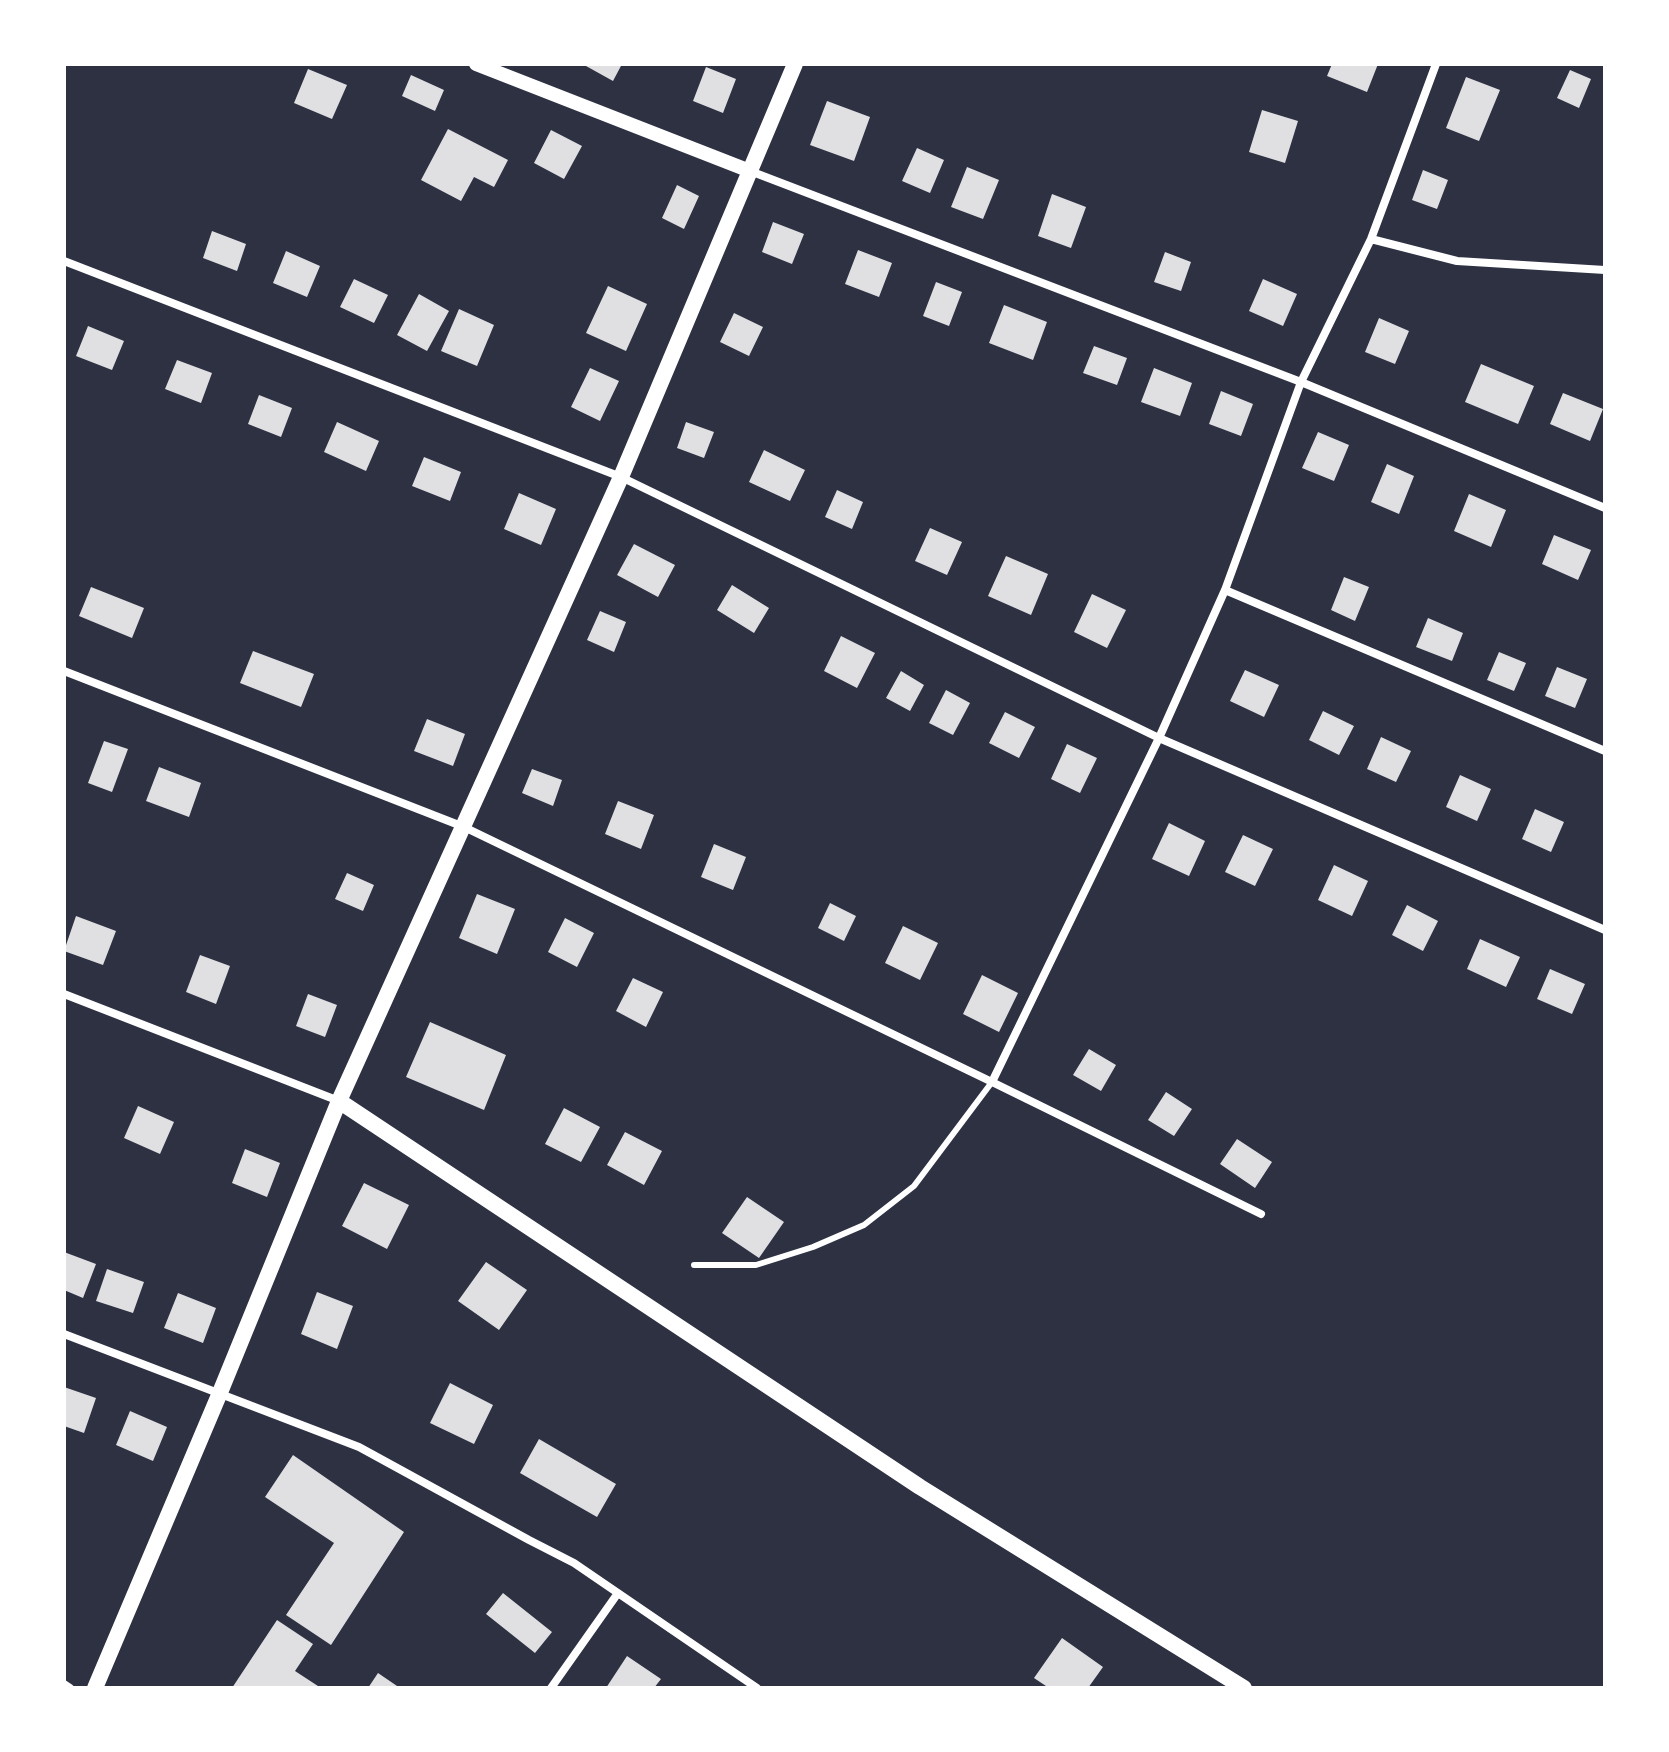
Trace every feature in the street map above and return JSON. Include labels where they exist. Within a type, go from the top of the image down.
[{"type":"main road","points":[[95,1688],[339,1101],[621,477],[795,64]]},
{"type":"main road","points":[[339,1101],[920,1487],[1244,1688]]},
{"type":"street","points":[[476,64],[1301,382],[1605,508]]},
{"type":"street","points":[[992,1082],[1159,738],[1225,590],[1301,382],[1371,239],[1436,64]]},
{"type":"street","points":[[1371,239],[1457,261],[1605,270]]},
{"type":"street","points":[[64,261],[621,477],[1159,738],[1605,930]]},
{"type":"street","points":[[1225,590],[1605,751]]},
{"type":"street","points":[[64,671],[464,827],[1261,1214]]},
{"type":"street","points":[[64,994],[339,1101]]},
{"type":"street","points":[[64,1334],[359,1447],[574,1563],[757,1688]]},
{"type":"street","points":[[551,1688],[618,1593]]},
{"type":"street","points":[[64,1684],[70,1688]]},
{"type":"lane","points":[[694,1265],[756,1265],[813,1247],[864,1225],[914,1186],[992,1082]]},
{"type":"building","points":[[622,64],[613,81],[586,66]]},
{"type":"building","points":[[1332,64],[1378,64],[1367,92],[1327,76]]},
{"type":"building","points":[[706,67],[736,79],[723,113],[693,101]]},
{"type":"building","points":[[308,69],[347,85],[332,119],[294,103]]},
{"type":"building","points":[[1570,70],[1591,79],[1579,108],[1557,98]]},
{"type":"building","points":[[411,75],[444,90],[435,111],[402,96]]},
{"type":"building","points":[[1466,77],[1500,90],[1479,141],[1446,128]]},
{"type":"building","points":[[827,101],[870,117],[854,161],[810,145]]},
{"type":"building","points":[[1262,110],[1298,121],[1285,163],[1249,152]]},
{"type":"building","points":[[448,129],[508,160],[494,187],[474,177],[461,201],[421,180]]},
{"type":"building","points":[[551,130],[582,146],[564,179],[534,163]]},
{"type":"building","points":[[917,148],[944,160],[930,193],[902,181]]},
{"type":"building","points":[[967,167],[999,180],[983,219],[951,207]]},
{"type":"building","points":[[1423,170],[1448,180],[1437,209],[1412,200]]},
{"type":"building","points":[[677,185],[699,196],[684,229],[662,218]]},
{"type":"building","points":[[1052,194],[1086,207],[1071,248],[1038,236]]},
{"type":"building","points":[[773,222],[804,234],[792,264],[762,252]]},
{"type":"building","points":[[212,231],[246,244],[237,271],[203,258]]},
{"type":"building","points":[[858,250],[892,263],[879,297],[845,284]]},
{"type":"building","points":[[286,251],[320,266],[307,297],[273,283]]},
{"type":"building","points":[[1165,252],[1191,262],[1181,291],[1154,282]]},
{"type":"building","points":[[354,279],[388,295],[374,323],[340,307]]},
{"type":"building","points":[[1263,279],[1297,294],[1283,326],[1249,311]]},
{"type":"building","points":[[936,282],[962,292],[949,326],[923,316]]},
{"type":"building","points":[[608,286],[647,304],[626,351],[586,333]]},
{"type":"building","points":[[419,294],[449,311],[427,351],[397,335]]},
{"type":"building","points":[[1004,305],[1047,322],[1033,360],[989,343]]},
{"type":"building","points":[[459,309],[494,325],[477,366],[441,351]]},
{"type":"building","points":[[734,313],[763,327],[749,356],[720,342]]},
{"type":"building","points":[[1379,318],[1409,331],[1395,364],[1365,352]]},
{"type":"building","points":[[88,326],[124,341],[112,370],[76,356]]},
{"type":"building","points":[[1094,346],[1127,358],[1117,385],[1083,373]]},
{"type":"building","points":[[177,360],[212,373],[201,403],[165,389]]},
{"type":"building","points":[[1481,364],[1534,386],[1518,424],[1465,402]]},
{"type":"building","points":[[590,368],[619,381],[600,421],[571,407]]},
{"type":"building","points":[[1154,368],[1192,383],[1180,416],[1141,402]]},
{"type":"building","points":[[1221,391],[1253,404],[1241,436],[1209,424]]},
{"type":"building","points":[[1563,393],[1603,409],[1590,441],[1550,424]]},
{"type":"building","points":[[259,395],[292,408],[281,437],[248,424]]},
{"type":"building","points":[[337,422],[379,441],[366,471],[324,452]]},
{"type":"building","points":[[686,422],[714,432],[704,458],[677,448]]},
{"type":"building","points":[[1318,432],[1349,445],[1334,481],[1302,468]]},
{"type":"building","points":[[764,450],[805,470],[790,501],[749,482]]},
{"type":"building","points":[[424,457],[461,472],[450,501],[412,486]]},
{"type":"building","points":[[1387,464],[1414,476],[1399,514],[1371,502]]},
{"type":"building","points":[[837,490],[863,502],[852,529],[825,517]]},
{"type":"building","points":[[519,493],[556,509],[541,545],[504,529]]},
{"type":"building","points":[[1469,494],[1506,510],[1491,547],[1454,531]]},
{"type":"building","points":[[930,528],[962,542],[947,575],[915,561]]},
{"type":"building","points":[[1554,535],[1591,550],[1578,580],[1542,564]]},
{"type":"building","points":[[634,544],[675,565],[658,597],[617,575]]},
{"type":"building","points":[[1006,556],[1048,574],[1031,615],[988,596]]},
{"type":"building","points":[[1344,577],[1369,587],[1355,621],[1331,610]]},
{"type":"building","points":[[732,585],[769,608],[754,633],[717,610]]},
{"type":"building","points":[[91,587],[144,608],[132,638],[79,616]]},
{"type":"building","points":[[1092,594],[1126,610],[1107,648],[1074,632]]},
{"type":"building","points":[[600,611],[626,622],[614,652],[587,640]]},
{"type":"building","points":[[1428,618],[1463,633],[1452,661],[1416,647]]},
{"type":"building","points":[[841,636],[875,653],[857,688],[824,671]]},
{"type":"building","points":[[253,651],[314,674],[301,707],[240,683]]},
{"type":"building","points":[[1499,652],[1526,663],[1514,691],[1487,680]]},
{"type":"building","points":[[1557,667],[1587,679],[1575,708],[1545,696]]},
{"type":"building","points":[[1245,670],[1279,685],[1264,717],[1230,701]]},
{"type":"building","points":[[901,671],[924,685],[910,711],[886,698]]},
{"type":"building","points":[[946,690],[970,703],[953,735],[929,723]]},
{"type":"building","points":[[1323,711],[1354,726],[1339,755],[1309,740]]},
{"type":"building","points":[[1005,712],[1035,727],[1019,758],[989,743]]},
{"type":"building","points":[[427,719],[465,734],[453,766],[414,751]]},
{"type":"building","points":[[1381,737],[1411,751],[1396,782],[1367,769]]},
{"type":"building","points":[[104,741],[128,749],[112,792],[88,783]]},
{"type":"building","points":[[1067,744],[1097,758],[1080,793],[1051,779]]},
{"type":"building","points":[[159,767],[201,783],[189,817],[146,801]]},
{"type":"building","points":[[532,769],[562,780],[553,806],[522,793]]},
{"type":"building","points":[[1460,775],[1491,789],[1477,821],[1446,807]]},
{"type":"building","points":[[618,801],[654,815],[641,849],[605,834]]},
{"type":"building","points":[[1535,809],[1564,822],[1551,852],[1522,839]]},
{"type":"building","points":[[1169,823],[1205,841],[1189,876],[1152,859]]},
{"type":"building","points":[[1243,835],[1273,849],[1255,886],[1225,872]]},
{"type":"building","points":[[714,844],[746,857],[733,890],[701,877]]},
{"type":"building","points":[[1334,865],[1368,881],[1352,916],[1318,900]]},
{"type":"building","points":[[347,873],[374,885],[363,911],[335,899]]},
{"type":"building","points":[[477,894],[515,909],[497,954],[459,938]]},
{"type":"building","points":[[830,903],[856,916],[844,941],[818,928]]},
{"type":"building","points":[[1407,905],[1438,921],[1423,951],[1392,935]]},
{"type":"building","points":[[76,916],[116,931],[103,965],[64,951]]},
{"type":"building","points":[[565,918],[594,933],[577,967],[548,952]]},
{"type":"building","points":[[903,926],[938,943],[920,980],[885,963]]},
{"type":"building","points":[[1480,939],[1520,957],[1506,987],[1467,969]]},
{"type":"building","points":[[200,955],[230,966],[216,1004],[186,992]]},
{"type":"building","points":[[1550,969],[1585,984],[1572,1014],[1537,999]]},
{"type":"building","points":[[982,975],[1018,993],[999,1032],[963,1014]]},
{"type":"building","points":[[633,978],[663,992],[646,1027],[616,1011]]},
{"type":"building","points":[[308,994],[337,1005],[325,1037],[296,1026]]},
{"type":"building","points":[[430,1022],[506,1055],[484,1110],[406,1077]]},
{"type":"building","points":[[1089,1049],[1116,1065],[1101,1091],[1073,1075]]},
{"type":"building","points":[[1166,1092],[1192,1109],[1174,1136],[1148,1120]]},
{"type":"building","points":[[138,1106],[174,1122],[160,1154],[124,1138]]},
{"type":"building","points":[[564,1108],[600,1127],[581,1162],[545,1144]]},
{"type":"building","points":[[625,1132],[662,1151],[644,1185],[607,1165]]},
{"type":"building","points":[[1237,1139],[1272,1162],[1255,1188],[1220,1164]]},
{"type":"building","points":[[245,1149],[280,1163],[267,1197],[232,1183]]},
{"type":"building","points":[[364,1183],[409,1205],[387,1249],[342,1226]]},
{"type":"building","points":[[747,1197],[784,1222],[759,1258],[722,1233]]},
{"type":"building","points":[[64,1252],[96,1264],[83,1298],[64,1290]]},
{"type":"building","points":[[486,1262],[527,1290],[499,1330],[458,1301]]},
{"type":"building","points":[[107,1269],[144,1282],[133,1313],[96,1301]]},
{"type":"building","points":[[317,1292],[353,1306],[337,1349],[301,1334]]},
{"type":"building","points":[[178,1293],[216,1308],[203,1343],[164,1328]]},
{"type":"building","points":[[450,1383],[493,1405],[474,1444],[430,1423]]},
{"type":"building","points":[[64,1387],[96,1398],[84,1433],[64,1426]]},
{"type":"building","points":[[130,1411],[167,1427],[153,1461],[116,1445]]},
{"type":"building","points":[[539,1439],[616,1484],[597,1517],[520,1473]]},
{"type":"building","points":[[293,1455],[404,1532],[331,1645],[286,1615],[334,1543],[265,1497]]},
{"type":"building","points":[[503,1593],[552,1632],[535,1653],[486,1614]]},
{"type":"building","points":[[277,1620],[313,1644],[295,1671],[321,1688],[232,1688]]},
{"type":"building","points":[[1062,1638],[1103,1667],[1088,1688],[1049,1688],[1034,1678]]},
{"type":"building","points":[[627,1656],[661,1679],[654,1688],[606,1688]]},
{"type":"building","points":[[378,1673],[400,1688],[368,1688]]}]
